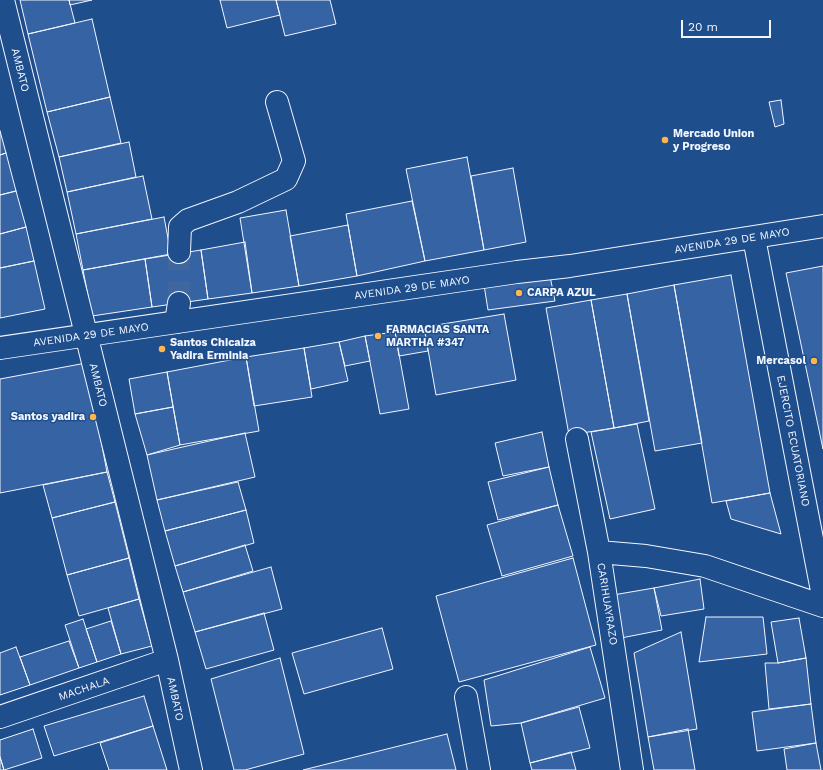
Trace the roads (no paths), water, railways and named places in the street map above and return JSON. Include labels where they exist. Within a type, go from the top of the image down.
[{"type":"street","name":"AMBATO","points":[[3,0],[167,660],[191,770]]},
{"type":"street","points":[[179,252],[180,227],[188,220],[238,202],[286,178],[294,161],[277,102]]},
{"type":"street","name":"AVENIDA 29 DE MAYO","points":[[0,348],[86,335],[178,313],[570,266],[823,226]]},
{"type":"street","name":"EJERCITO ECUATORIANO","points":[[754,238],[823,596]]},
{"type":"street","name":"CARIHUAYRAZO","points":[[577,439],[599,552],[632,770]]},
{"type":"street","points":[[599,552],[646,556],[705,566],[823,606]]},
{"type":"street","name":"MACHALA","points":[[0,717],[167,660]]},
{"type":"street","points":[[466,696],[479,770]]},
{"type":"tunnel","points":[[179,252],[179,303]]},
{"type":"place","name":"Mercado Union y Progreso","points":[[665,140]]},
{"type":"place","name":"CARPA AZUL","points":[[519,293]]},
{"type":"place","name":"FARMACIAS SANTA MARTHA #347","points":[[378,336]]},
{"type":"place","name":"Santos Chicaiza Yadira Erminia","points":[[162,349]]},
{"type":"place","name":"Mercasol","points":[[814,361]]},
{"type":"place","name":"Santos yadira","points":[[93,417]]}]
